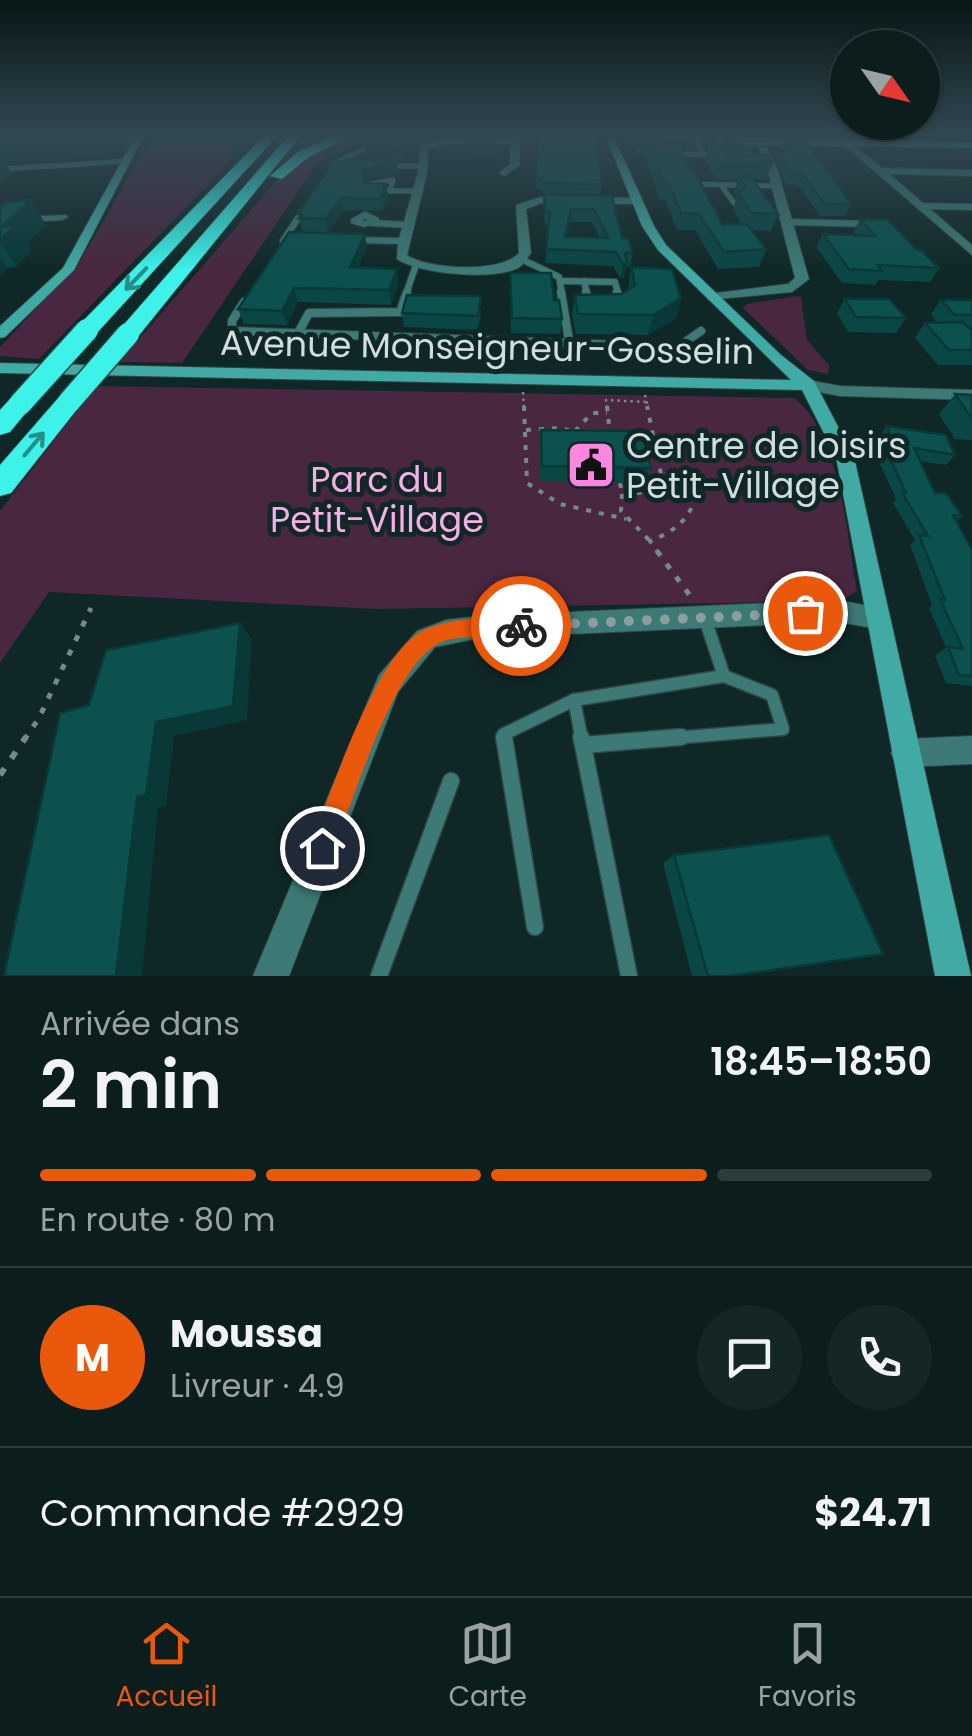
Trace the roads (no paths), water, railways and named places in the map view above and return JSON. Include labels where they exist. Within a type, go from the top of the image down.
[{"type":"highway","points":[[0,426],[229,181]]},
{"type":"highway","points":[[0,485],[258,181]]},
{"type":"highway","points":[[203,248],[272,181]]},
{"type":"street","points":[[0,334],[68,270],[116,181]]},
{"type":"street","points":[[421,181],[401,256],[416,265],[506,267],[522,259],[525,253],[520,207],[526,204],[541,200],[636,201]]},
{"type":"street","points":[[628,181],[662,246],[808,385],[844,456],[954,976]]},
{"type":"street","points":[[714,297],[799,284],[798,261],[773,181]]},
{"type":"street","points":[[891,181],[972,251]]},
{"type":"street","points":[[921,206],[972,207]]},
{"type":"street","points":[[0,221],[62,217]]},
{"type":"street","name":"Avenue Monseigneur-Gosselin","points":[[0,368],[642,380],[972,395]]},
{"type":"street","points":[[271,976],[388,684],[426,640],[446,631],[479,628],[839,611],[878,618]]},
{"type":"street","points":[[905,752],[972,750]]},
{"type":"lane","points":[[691,181],[694,185],[777,186]]},
{"type":"lane","points":[[721,185],[734,203]]},
{"type":"lane","points":[[747,185],[754,194]]},
{"type":"lane","points":[[390,191],[418,191]]},
{"type":"lane","points":[[275,254],[313,194]]},
{"type":"lane","points":[[787,222],[873,224]]},
{"type":"lane","points":[[372,223],[408,225]]},
{"type":"lane","points":[[284,238],[304,239]]},
{"type":"lane","points":[[344,240],[403,241]]},
{"type":"lane","points":[[522,259],[560,281],[616,282],[622,302],[616,306]]},
{"type":"lane","points":[[394,336],[416,265]]},
{"type":"lane","points":[[560,281],[570,346]]},
{"type":"lane","points":[[584,281],[590,306],[602,306]]},
{"type":"lane","points":[[249,295],[232,321],[232,331],[678,348],[701,330]]},
{"type":"lane","points":[[298,333],[309,312],[400,312]]},
{"type":"lane","points":[[705,620],[724,676]]},
{"type":"lane","points":[[534,928],[504,734],[574,700],[724,676],[772,696],[784,729],[581,745]]},
{"type":"lane","points":[[574,700],[630,976]]},
{"type":"lane","points":[[380,976],[452,781]]},
{"type":"place","name":"Centre de loisirs Petit-Village","points":[[591,465]]},
{"type":"park label","name":"Parc du Petit-Village","points":[[377,499]]}]
